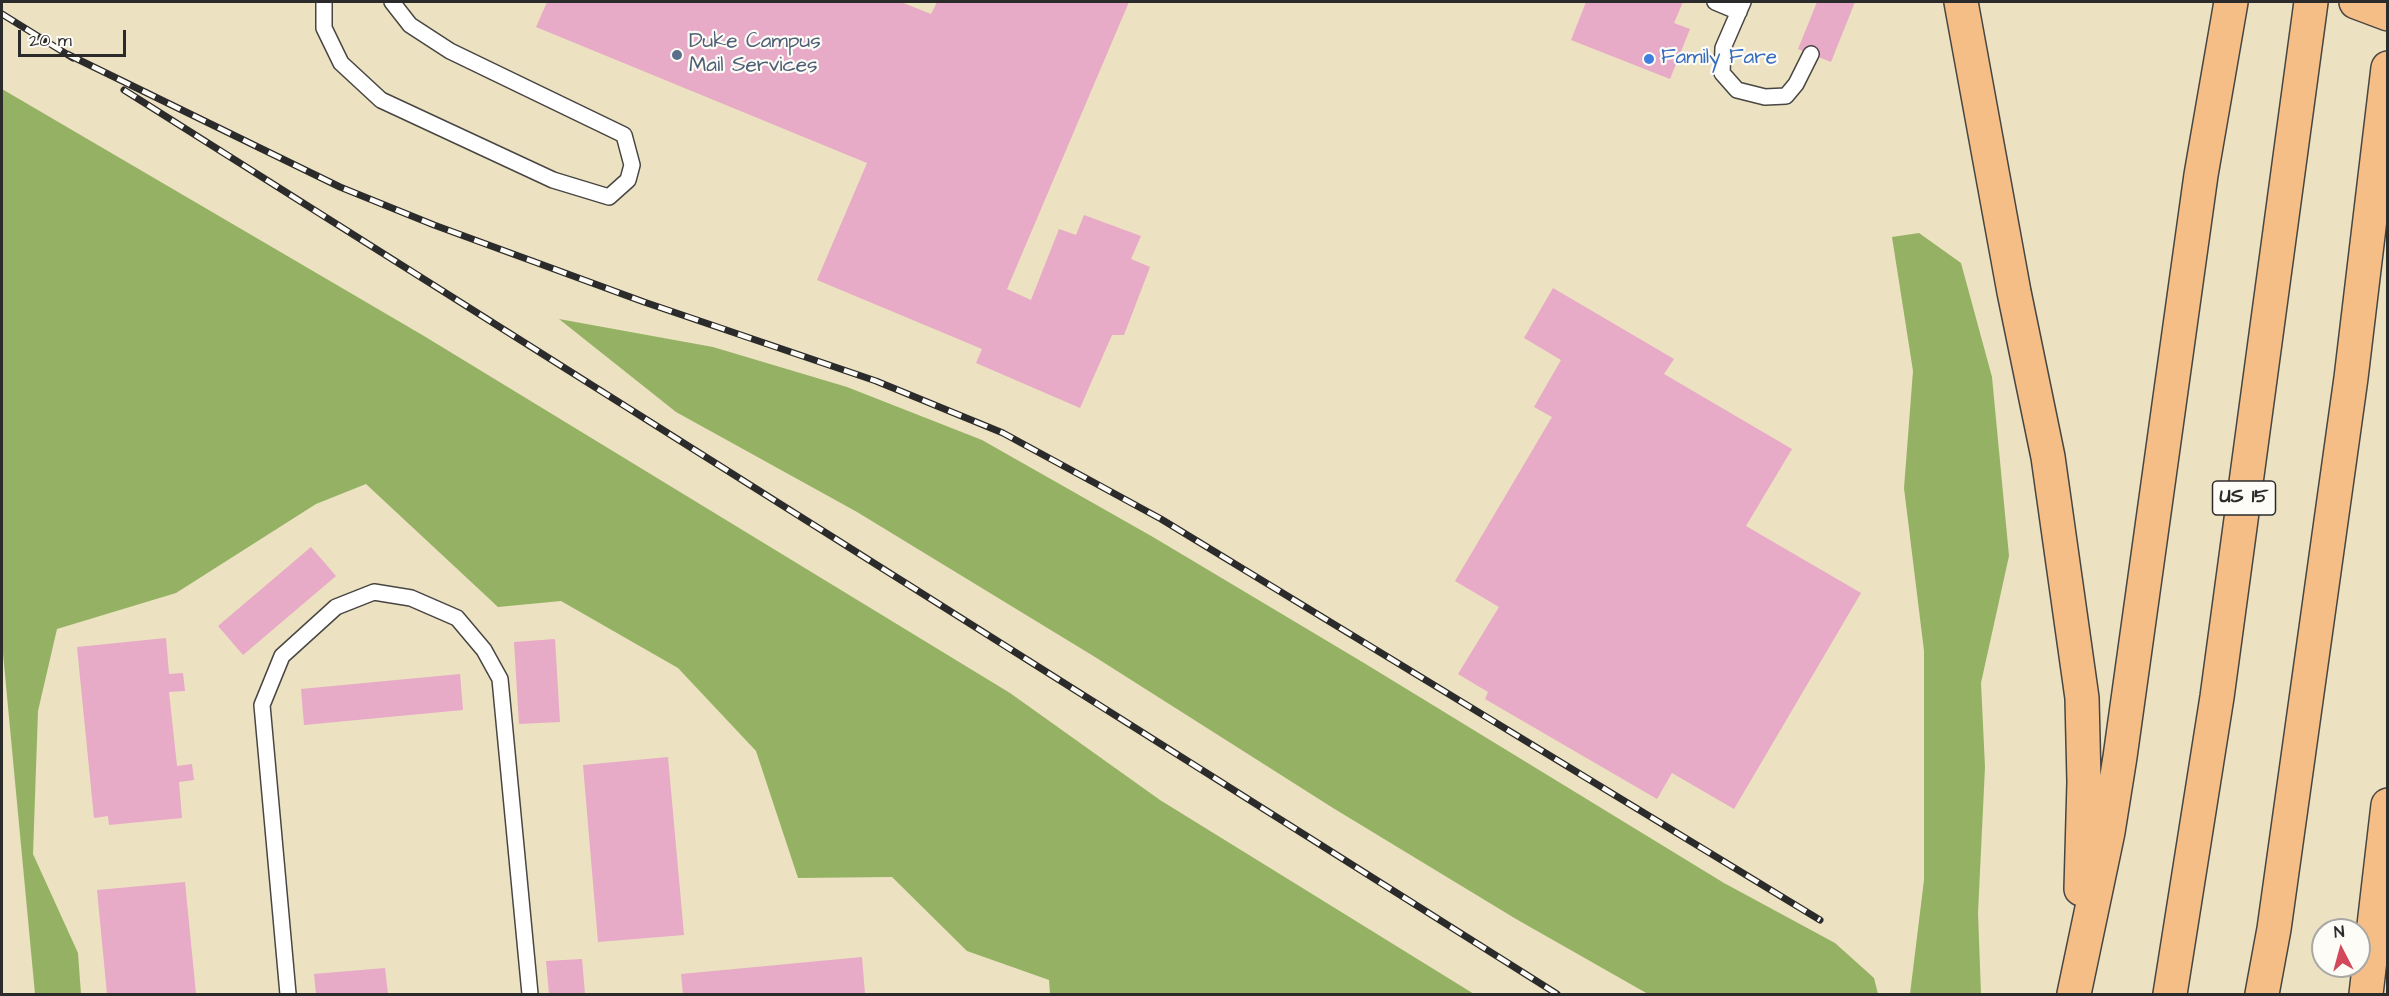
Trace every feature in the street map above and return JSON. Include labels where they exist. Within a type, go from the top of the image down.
[{"type":"main road","points":[[1961,2],[2014,292],[2048,457],[2082,698],[2084,782],[2080,961]]},
{"type":"main road","points":[[2074,994],[2119,768],[2201,176],[2231,2]]},
{"type":"main road","name":"US 15","points":[[2170,994],[2219,685],[2311,2]]},
{"type":"main road","points":[[2356,2],[2388,14]]},
{"type":"main road","points":[[2262,994],[2274,929],[2351,378],[2388,68]]},
{"type":"main road","points":[[2368,986],[2388,805]]},
{"type":"main road","points":[[2368,986],[2388,922]]},
{"type":"lane","points":[[324,2],[324,28],[341,63],[381,100],[553,180],[609,197],[628,180],[632,165],[624,135],[450,51],[410,25],[392,2]]},
{"type":"lane","points":[[1715,2],[1741,7],[1723,48],[1722,73],[1737,90],[1765,97],[1786,96],[1796,84],[1811,54]]},
{"type":"lane","points":[[288,994],[262,705],[282,656],[336,607],[374,592],[411,598],[457,618],[484,650],[500,679],[530,994]]},
{"type":"green space","points":[[2,89],[424,336],[1010,693],[1160,800],[1474,994],[1050,994],[1049,980],[967,951],[892,877],[798,878],[756,751],[678,668],[561,601],[498,607],[366,484],[316,504],[176,593],[57,629],[38,711],[33,854],[78,953],[81,994],[35,994],[2,643]]},
{"type":"green space","points":[[1919,233],[1961,263],[1992,377],[2009,556],[1981,683],[1985,767],[1978,913],[1981,994],[1910,994],[1924,880],[1924,651],[1904,488],[1913,371],[1892,237]]},
{"type":"green space","points":[[559,319],[713,347],[847,387],[982,440],[1153,537],[1724,883],[1835,943],[1874,978],[1878,994],[1648,994],[1516,919],[1333,808],[1095,657],[857,512],[676,412]]},
{"type":"building","points":[[547,2],[901,2],[931,14],[937,2],[1129,2],[1007,289],[1031,300],[1059,229],[1076,235],[1084,215],[1141,236],[1131,259],[1150,267],[1124,335],[1112,335],[1080,408],[976,363],[982,349],[817,280],[867,163],[536,27]]},
{"type":"building","name":"Family Fare","points":[[1586,2],[1683,2],[1674,23],[1690,29],[1670,79],[1571,40]]},
{"type":"building","points":[[1817,2],[1855,2],[1831,62],[1798,49]]},
{"type":"building","points":[[1553,288],[1674,359],[1664,374],[1792,449],[1746,526],[1861,593],[1734,809],[1672,773],[1657,799],[1485,699],[1488,692],[1458,674],[1499,607],[1455,581],[1552,417],[1534,407],[1561,360],[1524,338]]},
{"type":"building","points":[[311,547],[336,576],[243,655],[218,626]]},
{"type":"building","points":[[166,638],[169,674],[183,673],[185,691],[169,692],[177,766],[192,764],[194,780],[179,782],[182,818],[109,825],[108,816],[94,818],[77,647]]},
{"type":"building","points":[[555,639],[560,722],[519,724],[514,642]]},
{"type":"building","points":[[460,674],[463,710],[304,725],[301,689]]},
{"type":"building","points":[[668,757],[684,935],[598,942],[583,765]]},
{"type":"building","points":[[185,882],[196,994],[107,994],[97,890]]},
{"type":"building","points":[[862,957],[865,994],[683,994],[681,974]]},
{"type":"building","points":[[582,959],[585,994],[549,994],[546,961]]},
{"type":"building","points":[[385,968],[388,994],[316,994],[314,974]]},
{"type":"railway","points":[[2,14],[73,58]]},
{"type":"railway","points":[[67,54],[340,187],[434,225],[644,302],[876,381],[1003,433],[1161,519],[1820,920]]},
{"type":"railway","points":[[124,90],[1557,994]]},
{"type":"place","name":"Duke Campus Mail Services","points":[[677,55]]},
{"type":"place","name":"Family Fare","points":[[1649,59]]}]
